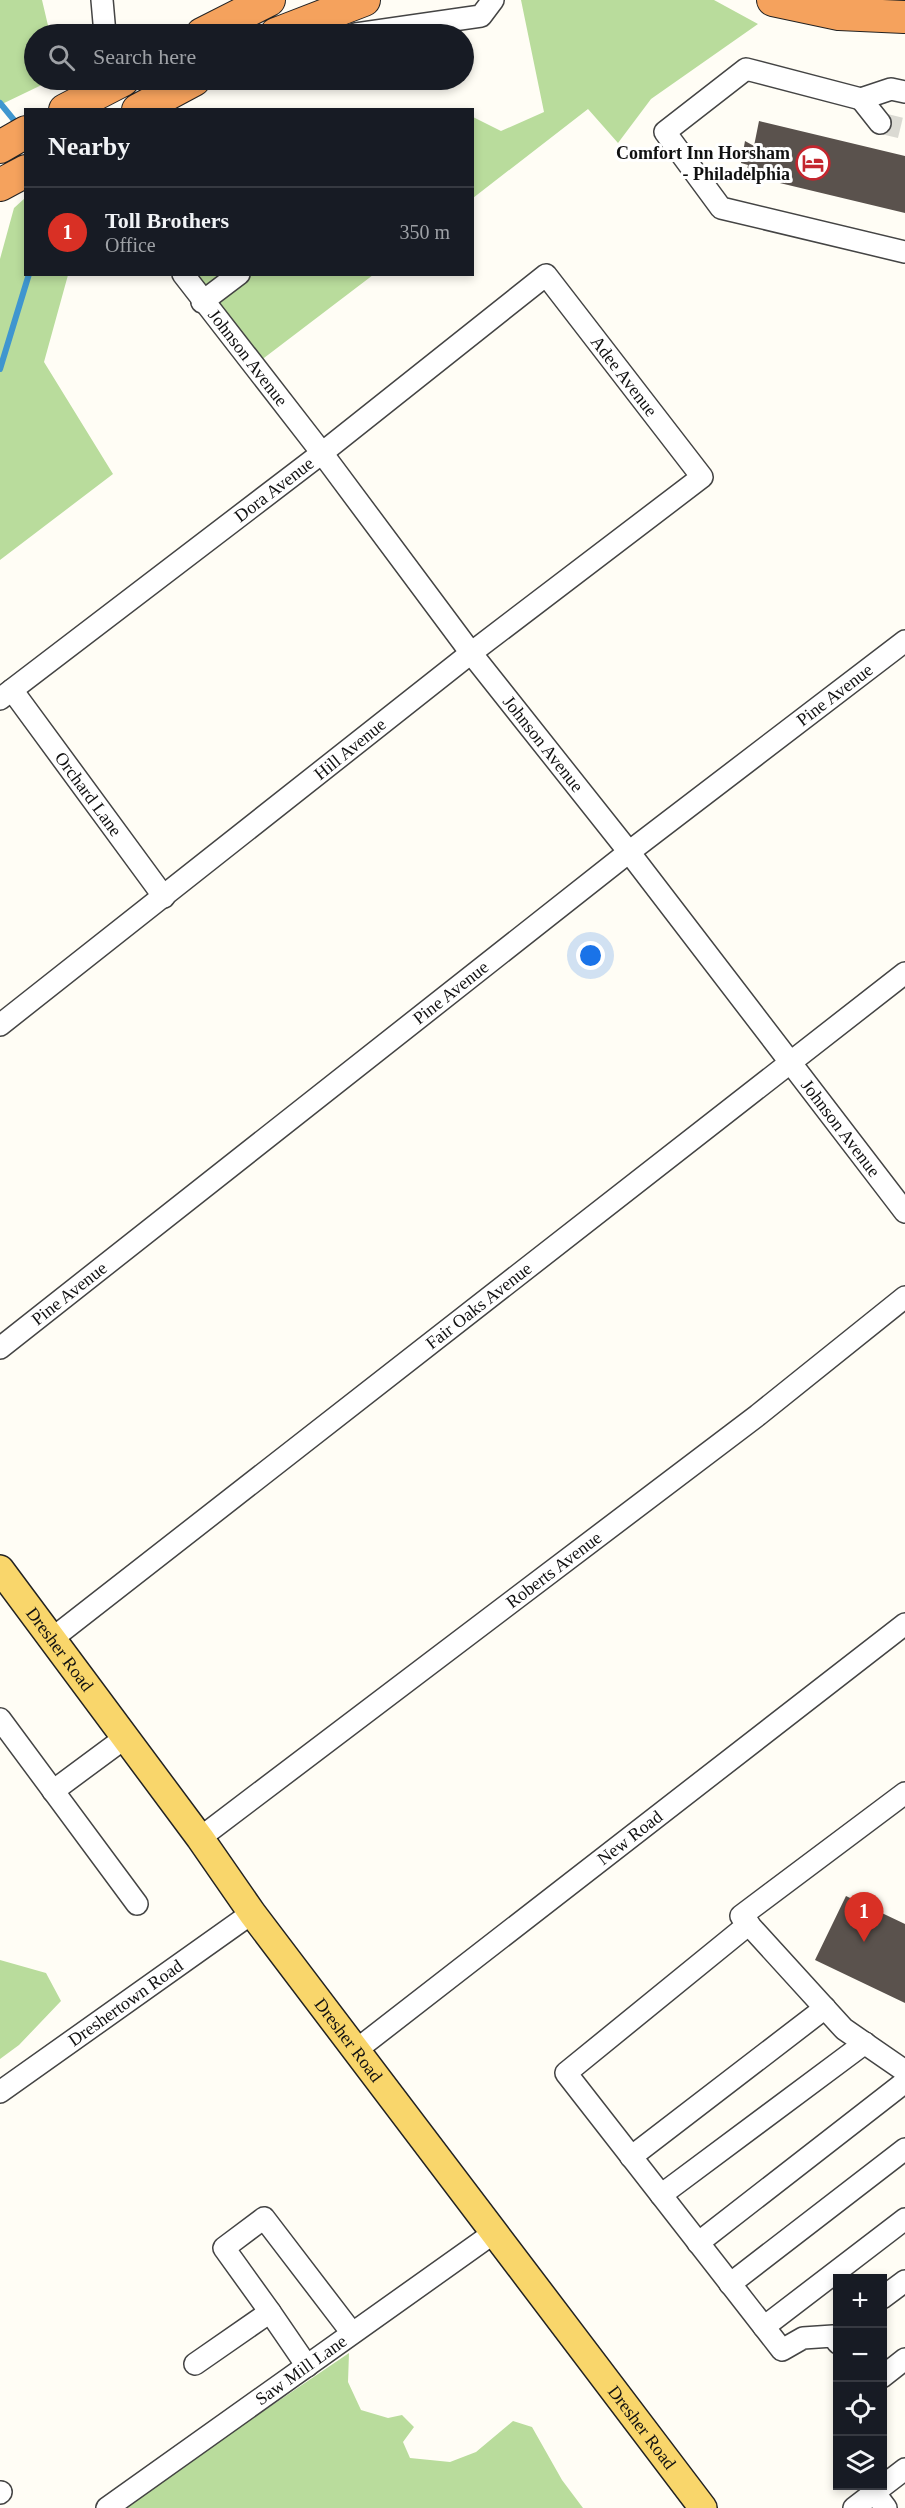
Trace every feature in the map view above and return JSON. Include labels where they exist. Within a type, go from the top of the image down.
[{"type":"highway","points":[[222,24],[269,0]]},
{"type":"highway","points":[[313,24],[364,0]]},
{"type":"highway","points":[[773,0],[839,14],[889,8]]},
{"type":"highway","points":[[68,108],[103,90]]},
{"type":"highway","points":[[142,108],[175,90]]},
{"type":"highway","points":[[0,147],[24,133]]},
{"type":"main road","name":"Dresher Road","points":[[0,1569],[126,1737],[252,1913],[355,2051],[703,2508]]},
{"type":"street","points":[[102,0],[104,24]]},
{"type":"street","points":[[425,24],[481,16],[493,0]]},
{"type":"street","points":[[905,92],[891,89],[861,99],[746,69],[665,132],[721,208],[905,252]]},
{"type":"street","points":[[861,99],[880,123]]},
{"type":"street","name":"Dora Avenue","points":[[6,694],[322,453],[546,275]]},
{"type":"street","name":"Adee Avenue","points":[[546,275],[702,477]]},
{"type":"street","name":"Johnson Avenue","points":[[184,276],[202,302],[322,453],[471,652],[905,1212]]},
{"type":"street","points":[[202,302],[236,276]]},
{"type":"street","name":"Hill Avenue","points":[[0,1025],[471,652],[702,477]]},
{"type":"street","name":"Pine Avenue","points":[[0,1348],[628,852],[905,641]]},
{"type":"street","name":"Orchard Lane","points":[[6,694],[164,897]]},
{"type":"street","name":"Fair Oaks Avenue","points":[[53,1638],[790,1061],[905,974]]},
{"type":"street","name":"Roberts Avenue","points":[[200,1838],[758,1415],[905,1297]]},
{"type":"street","name":"New Road","points":[[355,2051],[905,1624]]},
{"type":"street","points":[[0,1719],[137,1904]]},
{"type":"street","points":[[53,1791],[126,1737]]},
{"type":"street","points":[[905,1793],[741,1916],[843,2029],[905,2070]]},
{"type":"street","name":"Dreshertown Road","points":[[0,2092],[252,1913]]},
{"type":"street","points":[[749,1924],[566,2073],[782,2350],[803,2337],[833,2337]]},
{"type":"street","points":[[631,2157],[825,2008]]},
{"type":"street","points":[[661,2195],[865,2043]]},
{"type":"street","points":[[698,2243],[905,2082]]},
{"type":"street","points":[[730,2284],[905,2149]]},
{"type":"street","points":[[307,2366],[224,2248],[264,2218],[352,2333]]},
{"type":"street","points":[[764,2327],[905,2219]]},
{"type":"street","name":"Saw Mill Lane","points":[[107,2508],[495,2232]]},
{"type":"street","points":[[887,2295],[905,2282]]},
{"type":"street","points":[[195,2364],[270,2312]]},
{"type":"street","points":[[887,2373],[905,2359]]},
{"type":"street","points":[[855,2508],[880,2500],[905,2469]]},
{"type":"green space","points":[[0,0],[42,0],[48,24],[24,24],[24,90],[31,90],[0,105]]},
{"type":"green space","points":[[521,0],[714,0],[758,24],[651,99],[618,143],[588,109],[474,197],[474,118],[501,131],[544,112]]},
{"type":"green space","points":[[24,199],[24,276],[68,276],[44,362],[113,474],[0,560],[0,259],[14,208]]},
{"type":"green space","points":[[196,276],[372,276],[260,361]]},
{"type":"green space","points":[[0,1960],[46,1973],[61,2001],[19,2045],[0,2059]]},
{"type":"green space","points":[[349,2353],[348,2382],[361,2410],[388,2418],[402,2415],[414,2427],[403,2442],[410,2458],[450,2462],[476,2452],[513,2421],[532,2427],[562,2480],[583,2508],[121,2508]]},
{"type":"building","points":[[759,121],[905,156],[905,213],[746,175],[748,165],[741,163],[745,141],[754,146]]},
{"type":"building","points":[[846,1896],[905,1924],[905,2003],[815,1960]]},
{"type":"waterway","points":[[0,103],[18,125]]},
{"type":"waterway","points":[[0,369],[28,276]]},
{"type":"tunnel","points":[[880,123],[905,129]]},
{"type":"place","name":"Comfort Inn Horsham - Philadelphia","points":[[813,163]]},
{"type":"place","name":"Toll Brothers","points":[[864,1942]]}]
